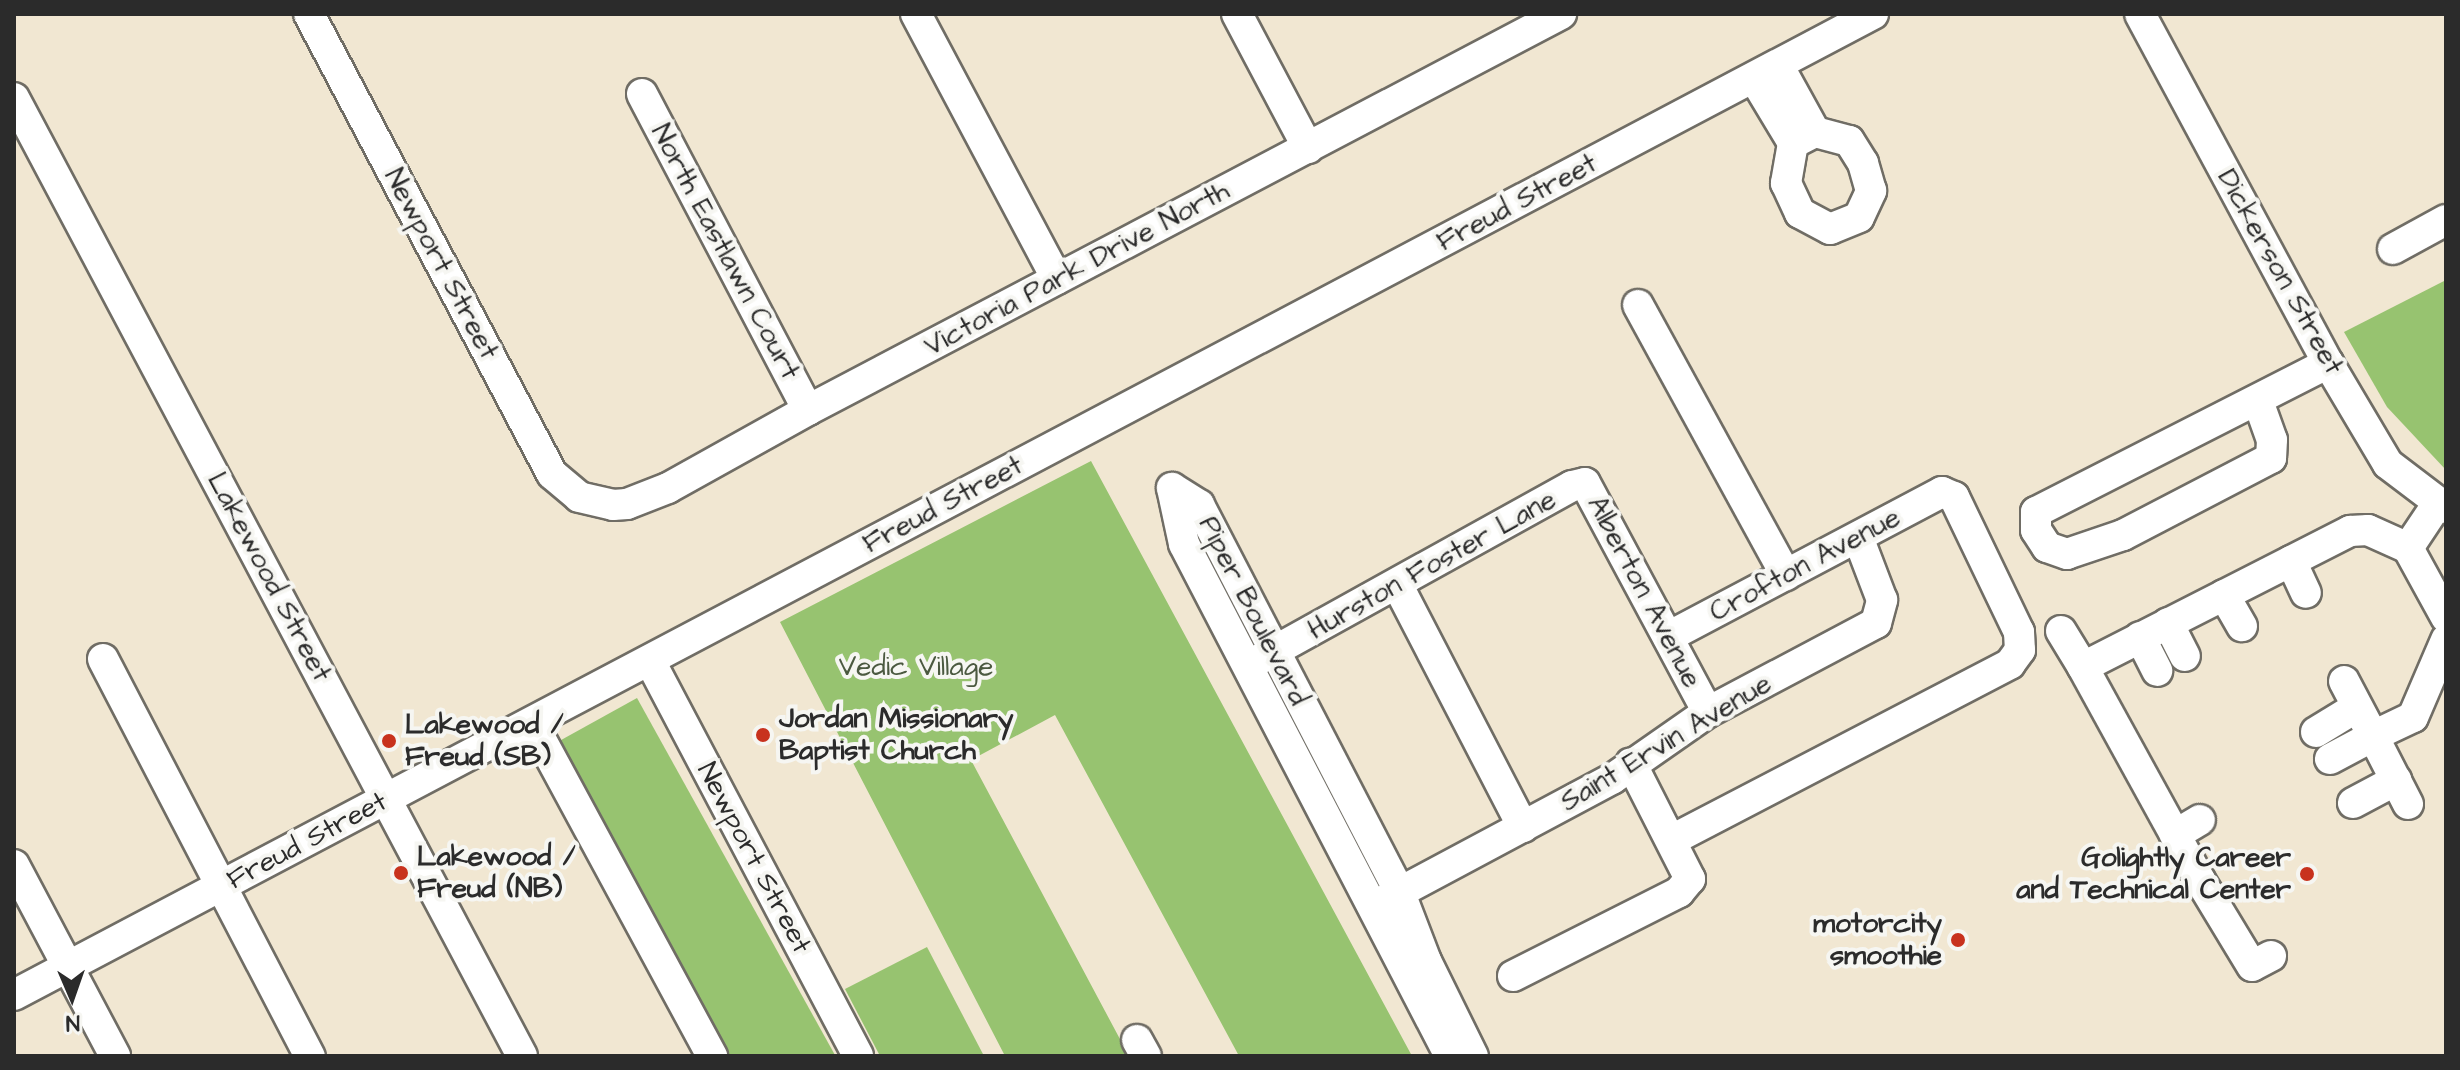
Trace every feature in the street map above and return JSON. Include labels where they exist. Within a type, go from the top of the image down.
[{"type":"street","name":"Newport Street","points":[[309,14],[545,463],[560,484],[589,500]]},
{"type":"street","points":[[916,14],[1057,279]]},
{"type":"street","points":[[1237,14],[1308,148]]},
{"type":"street","name":"Freud Street","points":[[14,995],[1873,14]]},
{"type":"street","name":"Dickerson Street","points":[[2140,14],[2328,363],[2388,464],[2442,506]]},
{"type":"street","name":"Victoria Park Drive North","points":[[589,500],[613,505],[647,497],[1551,16]]},
{"type":"street","points":[[1766,72],[1804,138]]},
{"type":"street","name":"North Eastlawn Court","points":[[642,94],[808,410]]},
{"type":"street","name":"Lakewood Street","points":[[14,98],[522,1056]]},
{"type":"street","points":[[2393,249],[2446,220]]},
{"type":"street","points":[[1638,305],[1786,575]]},
{"type":"street","points":[[2258,401],[2272,440],[2271,458],[2123,535],[2067,554],[2047,547],[2036,530],[2036,512],[2328,363]]},
{"type":"street","name":"Alberton Avenue","points":[[1572,486],[1585,483],[1708,712]]},
{"type":"street","name":"Hurston Foster Lane","points":[[1261,659],[1572,486]]},
{"type":"street","name":"Piper Boulevard","points":[[1261,659],[1184,544],[1172,488],[1199,505],[1261,659],[1387,900],[1426,961],[1473,1056]]},
{"type":"street","name":"Crofton Avenue","points":[[1668,637],[1942,492],[1954,497],[2019,632],[2020,650],[2010,664],[1672,840]]},
{"type":"street","points":[[2408,548],[2442,506]]},
{"type":"street","points":[[2083,667],[2350,531],[2368,530],[2408,548],[2446,617]]},
{"type":"street","name":"Saint Ervin Avenue","points":[[1387,900],[1612,779],[1708,712],[1876,623],[1882,600],[1858,537]]},
{"type":"street","points":[[2291,561],[2306,593]]},
{"type":"street","points":[[1397,584],[1523,827]]},
{"type":"street","points":[[2224,595],[2242,626]]},
{"type":"street","points":[[2168,623],[2185,656]]},
{"type":"street","points":[[2061,631],[2188,828],[2240,923],[2252,966],[2271,956]]},
{"type":"street","points":[[2140,637],[2157,671]]},
{"type":"street","points":[[2330,759],[2413,717],[2446,640]]},
{"type":"street","points":[[103,659],[310,1056]]},
{"type":"street","name":"Newport Street","points":[[650,661],[858,1056]]},
{"type":"street","points":[[2316,732],[2351,694],[2402,792],[2353,803]]},
{"type":"street","points":[[532,723],[712,1056]]},
{"type":"street","points":[[1513,976],[1679,892],[1690,879],[1631,763]]},
{"type":"street","points":[[14,865],[115,1056]]},
{"type":"street","name":"Piper Boulevard","points":[[1387,900],[1450,1056]]},
{"type":"green space","points":[[2446,280],[2446,470],[2387,407],[2344,332]]},
{"type":"green space","name":"Vedic Village","points":[[1091,461],[1412,1056],[1239,1056],[1055,715],[971,760],[1129,1056],[1005,1056],[780,622]]},
{"type":"green space","points":[[637,698],[835,1055],[728,1056],[555,744]]},
{"type":"green space","points":[[927,947],[984,1056],[880,1056],[845,989]]},
{"type":"place","name":"Jordan Missionary Baptist Church","points":[[763,735]]},
{"type":"place","name":"Lakewood / Freud (SB)","points":[[389,741]]},
{"type":"place","name":"Lakewood / Freud (NB)","points":[[401,873]]},
{"type":"place","name":"Golightly Career and Technical Center","points":[[2307,874]]},
{"type":"place","name":"motorcity smoothie","points":[[1958,940]]}]
